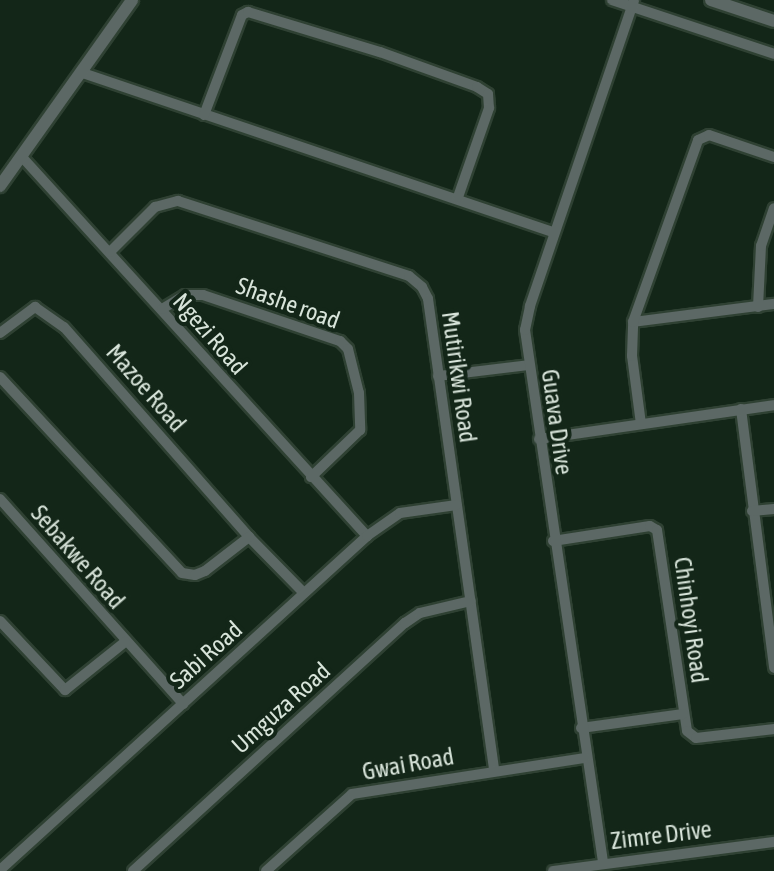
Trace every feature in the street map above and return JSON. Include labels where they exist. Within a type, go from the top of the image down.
[{"type":"street","points":[[2,180],[83,73],[132,0]]},
{"type":"street","points":[[612,0],[633,3],[774,54]]},
{"type":"street","points":[[711,0],[774,21]]},
{"type":"street","name":"Guava Drive","points":[[603,862],[553,541],[529,365],[526,319],[633,3]]},
{"type":"street","points":[[204,115],[242,15],[248,12],[380,52],[477,87],[488,94],[489,108],[458,197]]},
{"type":"street","points":[[83,73],[458,197],[554,232]]},
{"type":"street","points":[[641,424],[632,356],[633,322],[698,140],[709,135],[774,157]]},
{"type":"street","name":"Ngezi Road","points":[[22,157],[367,536]]},
{"type":"street","name":"Mutirikwi Road","points":[[110,252],[155,207],[178,201],[409,276],[427,295],[494,770]]},
{"type":"street","points":[[758,307],[761,246],[774,208]]},
{"type":"street","name":"Shashe road","points":[[162,309],[185,295],[203,295],[340,341],[348,349],[359,393],[360,430],[311,477]]},
{"type":"street","points":[[633,322],[774,304]]},
{"type":"street","name":"Mazoe Road","points":[[0,333],[35,307],[64,327],[249,537],[304,593]]},
{"type":"street","points":[[438,376],[529,365]]},
{"type":"street","points":[[0,377],[182,573],[195,575],[205,571],[249,537]]},
{"type":"street","points":[[539,439],[774,405]]},
{"type":"street","points":[[741,409],[774,668]]},
{"type":"street","name":"Sebakwe Road","points":[[0,499],[183,704]]},
{"type":"street","name":"Sabi Road","points":[[5,868],[367,536],[400,513],[456,505]]},
{"type":"street","points":[[752,511],[774,509]]},
{"type":"street","name":"Chinhoyi Road","points":[[553,541],[650,526],[657,530],[687,731],[696,738],[774,729]]},
{"type":"street","name":"Umguza Road","points":[[133,871],[405,623],[420,613],[471,601]]},
{"type":"street","name":"Sebakwe Road","points":[[0,621],[65,690],[125,642]]},
{"type":"street","points":[[581,728],[683,714]]},
{"type":"street","name":"Gwai Road","points":[[266,871],[352,794],[585,758]]},
{"type":"street","name":"Zimre Drive","points":[[553,871],[603,862],[774,842]]}]
